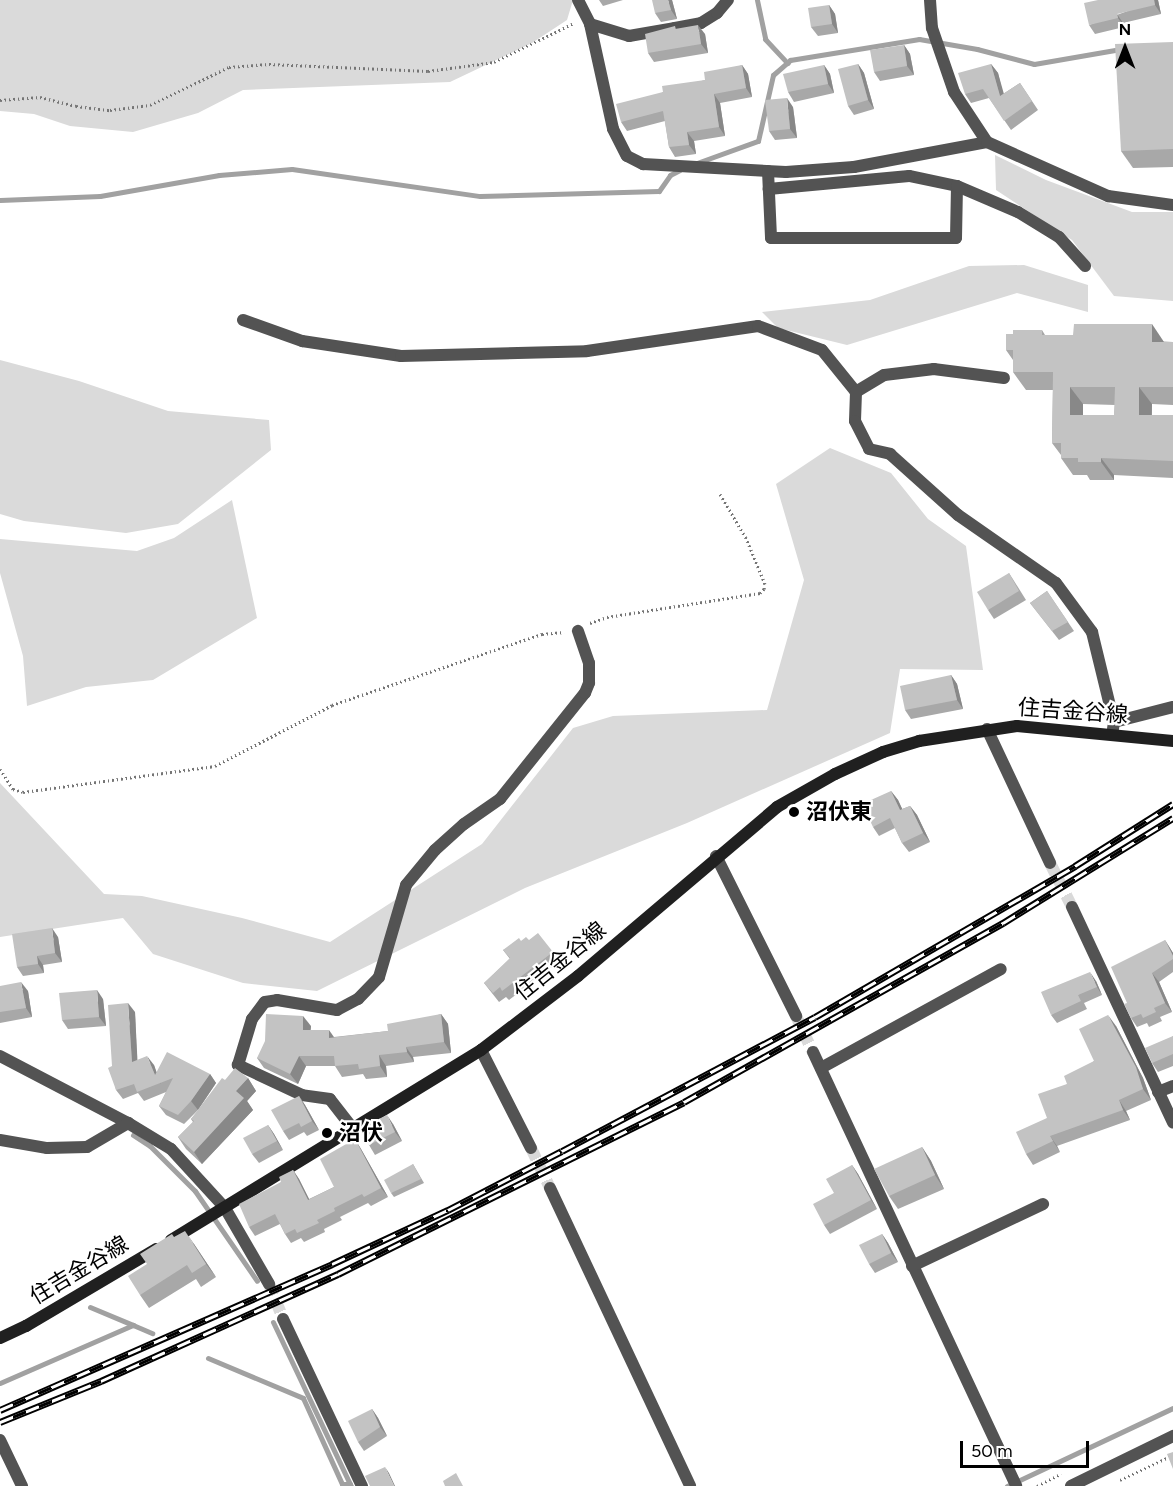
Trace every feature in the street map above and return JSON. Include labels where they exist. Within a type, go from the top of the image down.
[{"type":"main road","name":"住吉金谷線","points":[[0,1338],[26,1326],[225,1208],[481,1050],[578,976],[716,856],[777,807],[835,774],[883,752],[919,741],[1017,726],[1113,728],[1173,741]]},
{"type":"street","points":[[578,0],[590,24],[613,129],[627,156],[643,164],[768,171],[854,167],[987,142]]},
{"type":"street","points":[[590,24],[629,36],[701,23],[717,13],[728,0]]},
{"type":"street","points":[[930,0],[933,30],[954,92],[987,142],[1108,196],[1173,205]]},
{"type":"street","points":[[768,171],[771,238],[956,238],[957,186]]},
{"type":"street","points":[[769,189],[909,176],[957,186],[1018,212],[1049,230],[1059,237],[1085,266]]},
{"type":"street","points":[[243,320],[302,341],[401,356],[587,351],[758,326],[822,350],[856,392],[855,421],[869,449],[890,454],[957,514],[1056,583],[1092,632],[1113,728],[1173,707]]},
{"type":"street","points":[[856,392],[884,375],[934,369],[1004,378]]},
{"type":"street","points":[[354,1130],[330,1099],[302,1095],[236,1069],[252,1019],[265,1002],[277,1000],[337,1010],[358,999],[379,977],[406,885],[435,850],[464,824],[500,800],[585,693],[589,682],[589,663],[578,631]]},
{"type":"street","points":[[987,729],[1050,863]]},
{"type":"street","points":[[716,856],[796,1016]]},
{"type":"street","points":[[1072,907],[1173,1123]]},
{"type":"street","points":[[821,1068],[1001,969]]},
{"type":"street","points":[[481,1050],[531,1148]]},
{"type":"street","points":[[813,1052],[1015,1483]]},
{"type":"street","points":[[0,1056],[175,1145],[225,1208],[269,1284]]},
{"type":"street","points":[[1158,1092],[1173,1086]]},
{"type":"street","points":[[0,1140],[47,1148],[87,1147],[128,1123]]},
{"type":"street","points":[[550,1188],[690,1486]]},
{"type":"street","points":[[912,1266],[1043,1204]]},
{"type":"street","points":[[284,1319],[362,1486]]},
{"type":"street","points":[[1071,1486],[1173,1436]]},
{"type":"street","points":[[0,1440],[22,1486]]},
{"type":"path","points":[[0,100],[40,97],[76,106],[110,110],[150,105],[229,67],[269,64],[428,71],[494,62],[579,21],[590,24]]},
{"type":"path","points":[[0,769],[13,789],[23,792],[215,766],[332,705],[542,634],[578,631],[590,623],[608,618],[760,593],[765,584],[747,538],[720,494]]},
{"type":"path","points":[[1117,1482],[1173,1455]]},
{"type":"shaded area","points":[[0,0],[573,0],[567,20],[532,43],[450,82],[243,90],[198,113],[133,132],[70,126],[34,114],[0,111]]},
{"type":"shaded area","points":[[995,155],[1046,180],[1132,212],[1173,212],[1173,301],[1114,296],[1072,240],[996,190]]},
{"type":"shaded area","points":[[1024,265],[1088,285],[1088,312],[1017,293],[847,345],[778,328],[762,312],[870,300],[969,266]]},
{"type":"shaded area","points":[[0,360],[79,381],[168,411],[269,420],[271,450],[178,524],[126,533],[24,521],[0,514]]},
{"type":"shaded area","points":[[830,448],[891,473],[928,519],[966,546],[983,670],[900,669],[890,733],[687,823],[525,888],[317,991],[243,983],[153,954],[123,918],[0,937],[0,783],[104,894],[142,896],[242,918],[330,942],[482,844],[573,728],[613,716],[767,710],[804,580],[776,484]]},
{"type":"shaded area","points":[[232,500],[257,618],[153,680],[86,687],[27,706],[23,656],[0,573],[0,539],[137,551],[174,538]]},
{"type":"building","points":[[652,0],[668,0],[671,10],[655,13]]},
{"type":"building","points":[[1098,0],[1154,0],[1155,5],[1117,14],[1118,18],[1089,25],[1084,3]]},
{"type":"building","points":[[829,5],[832,24],[811,27],[808,8]]},
{"type":"building","points":[[698,25],[701,44],[648,53],[645,34],[675,26],[675,29]]},
{"type":"building","points":[[1173,42],[1173,149],[1121,151],[1115,44]]},
{"type":"building","points":[[904,45],[907,66],[874,72],[870,50]]},
{"type":"building","points":[[858,64],[868,100],[848,106],[838,69]]},
{"type":"building","points":[[991,64],[1000,96],[1020,83],[1032,101],[1004,121],[983,89],[965,94],[958,73]]},
{"type":"building","points":[[742,65],[746,88],[714,94],[719,127],[687,132],[689,145],[669,147],[663,111],[621,122],[616,104],[663,92],[662,86],[705,80],[704,72]]},
{"type":"building","points":[[824,65],[828,84],[788,92],[783,74]]},
{"type":"building","points":[[787,98],[790,129],[769,131],[765,100]]},
{"type":"building","points":[[1074,324],[1152,324],[1152,342],[1173,342],[1173,387],[1139,387],[1139,415],[1173,415],[1173,461],[1101,458],[1101,462],[1078,462],[1078,458],[1061,458],[1061,443],[1052,443],[1053,372],[1013,372],[1013,350],[1006,350],[1006,334],[1013,334],[1013,330],[1042,330],[1042,335],[1073,335]],"holes":[[[1070,387],[1115,387],[1114,415],[1070,415]]]},
{"type":"building","points":[[1009,573],[1019,591],[988,610],[977,592]]},
{"type":"building","points":[[1047,591],[1068,622],[1052,631],[1030,603]]},
{"type":"building","points":[[951,675],[957,700],[905,710],[900,686]]},
{"type":"building","points":[[891,791],[900,810],[910,806],[923,833],[902,843],[890,818],[873,827],[862,804]]},
{"type":"building","points":[[52,928],[55,953],[37,956],[38,964],[17,967],[12,934]]},
{"type":"building","points":[[538,933],[553,952],[502,991],[500,987],[493,993],[484,983],[510,958],[503,950],[519,938],[521,941],[526,937],[529,940]]},
{"type":"building","points":[[1165,940],[1173,959],[1152,973],[1165,1003],[1154,1008],[1156,1012],[1143,1018],[1141,1014],[1131,1018],[1111,967]]},
{"type":"building","points":[[1090,972],[1097,987],[1078,995],[1081,1001],[1051,1015],[1041,992]]},
{"type":"building","points":[[21,982],[26,1008],[0,1012],[0,986]]},
{"type":"building","points":[[97,990],[99,1017],[62,1020],[59,993]]},
{"type":"building","points":[[128,1003],[132,1062],[147,1056],[155,1075],[167,1052],[210,1074],[178,1115],[159,1106],[173,1078],[137,1092],[134,1084],[116,1090],[108,1068],[112,1066],[108,1005]]},
{"type":"building","points":[[266,1014],[303,1016],[303,1030],[329,1030],[329,1038],[388,1031],[387,1024],[441,1014],[444,1042],[406,1047],[407,1052],[379,1055],[380,1066],[359,1069],[358,1064],[335,1066],[334,1056],[299,1056],[290,1074],[257,1058],[265,1041]]},
{"type":"building","points":[[1108,1015],[1136,1067],[1143,1089],[1119,1100],[1123,1110],[1050,1136],[1053,1141],[1026,1154],[1016,1132],[1047,1118],[1038,1094],[1067,1084],[1064,1076],[1094,1061],[1079,1029]]},
{"type":"building","points":[[1173,1036],[1173,1054],[1152,1063],[1145,1048]]},
{"type":"building","points":[[235,1068],[248,1078],[236,1091],[244,1098],[194,1152],[178,1137],[194,1121],[191,1119],[222,1078],[225,1080]]},
{"type":"building","points":[[299,1096],[312,1121],[301,1127],[299,1123],[283,1131],[271,1110]]},
{"type":"building","points":[[387,1115],[395,1132],[369,1145],[360,1128]]},
{"type":"building","points":[[268,1125],[277,1141],[252,1154],[243,1138]]},
{"type":"building","points":[[355,1139],[381,1188],[364,1197],[362,1194],[334,1208],[335,1211],[317,1220],[319,1223],[297,1233],[295,1229],[285,1234],[275,1214],[249,1227],[239,1204],[281,1182],[279,1177],[293,1170],[308,1200],[334,1187],[320,1159]]},
{"type":"building","points":[[922,1147],[935,1175],[889,1196],[874,1169]]},
{"type":"building","points":[[413,1164],[421,1179],[391,1193],[384,1180]]},
{"type":"building","points":[[852,1165],[871,1200],[824,1225],[813,1204],[834,1193],[826,1179]]},
{"type":"building","points":[[185,1231],[206,1264],[192,1273],[187,1265],[140,1295],[128,1276],[147,1264],[140,1254],[172,1234],[174,1237]]},
{"type":"building","points":[[882,1234],[891,1253],[869,1264],[859,1245]]},
{"type":"building","points":[[372,1409],[380,1427],[358,1442],[348,1421]]},
{"type":"building","points":[[1173,1452],[1173,1469],[1167,1454]]},
{"type":"building","points":[[385,1467],[394,1486],[370,1486],[365,1476]]},
{"type":"building","points":[[456,1473],[463,1486],[445,1486],[443,1481]]},
{"type":"waterway","points":[[757,0],[765,39],[787,63]]},
{"type":"waterway","points":[[694,164],[758,141],[773,75],[790,60],[919,39],[977,49],[1034,64],[1121,49]]},
{"type":"waterway","points":[[0,200],[100,196],[219,175],[292,169],[480,196],[659,191],[670,175],[680,170]]},
{"type":"waterway","points":[[133,1135],[150,1146],[195,1191],[257,1281]]},
{"type":"waterway","points":[[90,1307],[133,1325]]},
{"type":"waterway","points":[[273,1322],[351,1486]]},
{"type":"waterway","points":[[0,1383],[133,1325],[152,1333]]},
{"type":"waterway","points":[[208,1358],[303,1398],[342,1484],[350,1484]]},
{"type":"waterway","points":[[1007,1486],[1173,1408]]},
{"type":"tunnel","points":[[1050,863],[1072,907]]},
{"type":"tunnel","points":[[796,1016],[813,1052]]},
{"type":"tunnel","points":[[531,1148],[550,1188]]},
{"type":"tunnel","points":[[269,1284],[283,1319]]},
{"type":"railway","points":[[0,1410],[332,1264],[448,1210],[815,1017],[1075,866],[1173,804]]},
{"type":"railway","points":[[0,1422],[101,1381],[338,1274],[684,1102],[1003,923],[1173,818]]},
{"type":"place","name":"沼伏東","points":[[794,812]]},
{"type":"place","name":"沼伏","points":[[327,1133]]}]
